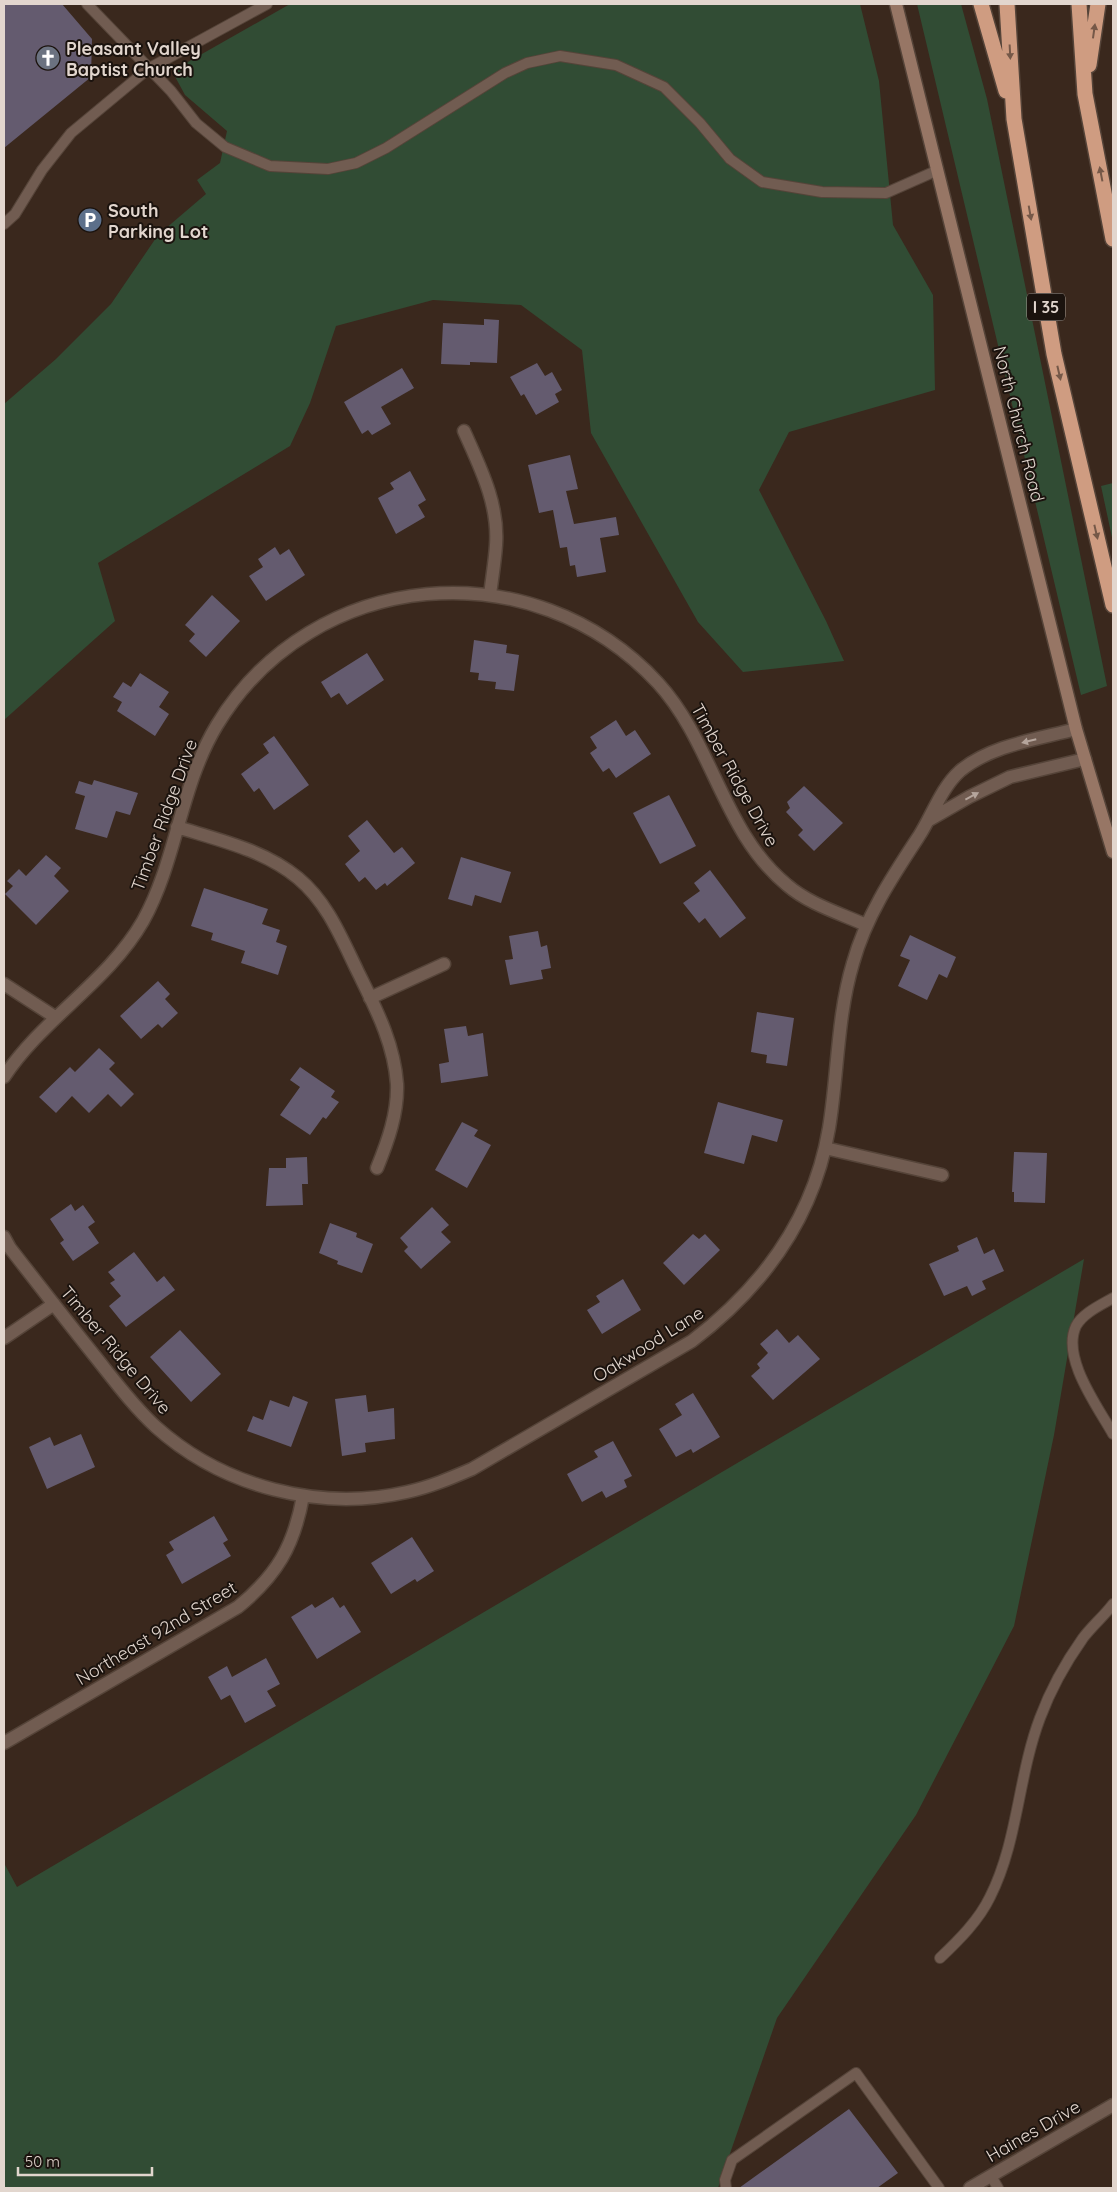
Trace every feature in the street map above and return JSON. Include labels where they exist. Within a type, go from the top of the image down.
[{"type":"highway","points":[[981,4],[1014,119]]},
{"type":"highway","name":"I 35","points":[[1007,4],[1014,119],[1054,354],[1113,605]]},
{"type":"highway","points":[[1079,4],[1085,94],[1113,239]]},
{"type":"highway","points":[[1085,94],[1098,4]]},
{"type":"main road","name":"North Church Road","points":[[896,4],[1076,729],[1113,852]]},
{"type":"street","points":[[464,431],[489,491],[495,518],[496,544],[490,594]]},
{"type":"street","name":"Timber Ridge Drive","points":[[4,1077],[21,1053],[110,964],[142,922],[156,893],[203,751],[216,726],[255,676],[279,653],[307,634],[336,618],[391,599],[424,593],[458,592],[490,594],[544,608],[583,624],[612,642],[658,684],[679,710],[694,734],[746,837],[768,868],[789,887],[810,901],[866,925]]},
{"type":"street","name":"Oakwood Lane","points":[[303,1496],[332,1499],[372,1498],[407,1492],[472,1470],[692,1341],[719,1320],[748,1293],[769,1267],[804,1209],[825,1148],[844,1002],[852,964],[866,925],[886,886],[930,820],[941,796],[960,772],[985,756],[1022,743],[1076,729]]},
{"type":"street","name":"Oakwood Lane","points":[[930,820],[969,797],[1010,777],[1085,759]]},
{"type":"street","points":[[177,827],[254,851],[276,862],[299,879],[317,897],[332,918],[386,1030],[394,1057],[397,1085],[393,1122],[388,1141],[377,1168]]},
{"type":"street","points":[[370,998],[444,964]]},
{"type":"street","points":[[4,984],[56,1017]]},
{"type":"street","points":[[825,1148],[942,1175]]},
{"type":"street","name":"Timber Ridge Drive","points":[[4,1237],[132,1403],[157,1427],[188,1452],[245,1481],[303,1496]]},
{"type":"street","points":[[4,1338],[54,1304]]},
{"type":"street","name":"Northeast 92nd Street","points":[[4,1743],[238,1607],[258,1590],[276,1570],[290,1544],[298,1521],[303,1496]]},
{"type":"street","name":"Haines Drive","points":[[970,2188],[1113,2105]]},
{"type":"lane","points":[[87,4],[171,91],[196,123],[225,148],[270,166],[328,169],[356,163],[386,148],[505,73],[526,63],[560,56],[616,65],[664,87],[700,123],[730,159],[762,182],[822,192],[886,193],[938,170]]},
{"type":"lane","points":[[4,224],[14,214],[42,170],[71,133],[148,68],[267,4]]},
{"type":"lane","points":[[1113,1298],[1085,1317],[1076,1326],[1072,1343],[1078,1371],[1113,1434]]},
{"type":"lane","points":[[940,1958],[964,1934],[990,1897],[1005,1857],[1027,1757],[1040,1717],[1060,1676],[1084,1638],[1113,1604]]},
{"type":"lane","points":[[726,2188],[725,2180],[732,2160],[856,2074],[939,2188]]},
{"type":"lane","points":[[991,2176],[998,2188]]},
{"type":"green space","points":[[290,4],[860,4],[879,81],[893,225],[933,295],[935,390],[789,432],[759,490],[826,621],[844,661],[743,672],[698,622],[591,433],[582,350],[521,305],[433,300],[336,326],[310,403],[290,446],[98,563],[115,621],[4,720],[4,404],[56,359],[111,304],[158,235],[206,194],[197,180],[220,163],[227,131],[185,95],[172,71]]},
{"type":"green space","points":[[917,4],[961,4],[987,99],[1107,686],[1081,695]]},
{"type":"green space","points":[[1113,483],[1113,542],[1101,486]]},
{"type":"green space","points":[[1084,1259],[1054,1435],[1014,1626],[916,1815],[777,2018],[718,2188],[4,2188],[4,1863],[17,1887]]},
{"type":"building","name":"Pleasant Valley Baptist Church","points":[[4,4],[62,4],[92,39],[91,77],[4,148]]},
{"type":"building","points":[[484,319],[499,320],[497,363],[470,362],[470,365],[441,364],[443,323],[484,325]]},
{"type":"building","points":[[537,363],[545,376],[552,372],[562,390],[555,394],[559,402],[536,415],[524,394],[521,396],[510,377]]},
{"type":"building","points":[[402,368],[414,388],[381,407],[391,424],[372,435],[368,430],[362,434],[344,402]]},
{"type":"building","points":[[570,455],[578,489],[566,491],[574,524],[616,517],[619,535],[600,538],[606,572],[577,577],[575,565],[570,566],[567,547],[560,548],[553,510],[539,513],[528,465]]},
{"type":"building","points":[[410,471],[426,500],[418,505],[425,517],[396,534],[378,498],[394,489],[390,483]]},
{"type":"building","points":[[275,547],[280,555],[289,549],[305,575],[266,601],[249,576],[263,567],[258,559]]},
{"type":"building","points":[[212,595],[240,621],[206,657],[189,641],[195,634],[185,625]]},
{"type":"building","points":[[474,640],[507,645],[506,653],[519,655],[514,691],[495,689],[496,682],[478,680],[479,673],[470,672]]},
{"type":"building","points":[[367,653],[384,680],[347,705],[339,693],[331,698],[321,682]]},
{"type":"building","points":[[140,673],[169,692],[159,707],[169,714],[155,736],[117,711],[122,702],[113,697],[123,682],[131,687]]},
{"type":"building","points":[[616,720],[626,736],[635,730],[651,754],[616,778],[609,768],[603,772],[590,753],[597,748],[590,737]]},
{"type":"building","points":[[274,736],[309,785],[274,810],[259,788],[254,792],[241,774],[269,753],[263,744]]},
{"type":"building","points":[[94,780],[138,793],[130,815],[116,811],[107,838],[75,829],[85,796],[75,793],[79,781],[92,785]]},
{"type":"building","points":[[804,786],[843,823],[814,851],[798,835],[803,830],[786,812],[790,808],[787,802]]},
{"type":"building","points":[[669,795],[696,846],[660,864],[633,813]]},
{"type":"building","points":[[367,820],[394,853],[402,847],[415,863],[387,886],[385,883],[376,890],[365,877],[359,882],[345,864],[360,851],[348,836]]},
{"type":"building","points":[[46,855],[61,868],[54,876],[69,891],[36,925],[5,894],[13,886],[7,881],[19,869],[26,876]]},
{"type":"building","points":[[461,857],[511,872],[501,903],[475,895],[472,906],[448,899]]},
{"type":"building","points":[[710,870],[746,918],[720,938],[705,918],[699,923],[683,903],[700,891],[694,883]]},
{"type":"building","points":[[204,888],[268,909],[262,924],[280,930],[276,942],[287,946],[278,975],[241,963],[245,951],[211,940],[213,933],[191,926]]},
{"type":"building","points":[[538,931],[541,947],[547,945],[551,968],[541,970],[543,979],[510,985],[505,960],[513,959],[509,936]]},
{"type":"building","points":[[910,935],[956,957],[947,978],[939,974],[927,1000],[898,986],[910,960],[900,956]]},
{"type":"building","points":[[158,981],[170,994],[165,999],[178,1013],[162,1028],[158,1024],[141,1039],[120,1016]]},
{"type":"building","points":[[757,1012],[794,1018],[787,1066],[766,1063],[767,1055],[751,1052]]},
{"type":"building","points":[[466,1026],[468,1036],[483,1033],[488,1076],[441,1083],[439,1064],[449,1062],[444,1029]]},
{"type":"building","points":[[99,1048],[115,1063],[109,1069],[134,1094],[121,1107],[108,1094],[89,1113],[72,1096],[56,1113],[39,1097],[70,1067],[75,1072]]},
{"type":"building","points":[[300,1067],[335,1091],[331,1097],[339,1102],[326,1119],[323,1117],[310,1135],[280,1115],[300,1087],[290,1080]]},
{"type":"building","points":[[718,1102],[783,1120],[777,1142],[752,1135],[744,1164],[704,1153]]},
{"type":"building","points":[[462,1122],[478,1130],[474,1136],[491,1145],[467,1188],[435,1170]]},
{"type":"building","points":[[1014,1152],[1047,1153],[1045,1203],[1014,1202],[1014,1192],[1012,1192]]},
{"type":"building","points":[[307,1157],[308,1184],[302,1184],[303,1205],[266,1206],[269,1168],[286,1168],[286,1158]]},
{"type":"building","points":[[71,1204],[75,1211],[83,1205],[95,1222],[88,1227],[99,1243],[73,1261],[60,1243],[64,1240],[50,1219]]},
{"type":"building","points":[[432,1207],[449,1225],[441,1232],[451,1242],[421,1269],[404,1251],[408,1247],[400,1238]]},
{"type":"building","points":[[330,1223],[357,1233],[356,1237],[373,1244],[362,1273],[337,1264],[338,1261],[319,1253]]},
{"type":"building","points":[[693,1234],[699,1239],[705,1234],[720,1250],[684,1285],[663,1263]]},
{"type":"building","points":[[977,1237],[984,1254],[994,1249],[1004,1271],[982,1281],[986,1289],[972,1296],[967,1286],[944,1296],[929,1264],[959,1251],[957,1246]]},
{"type":"building","points":[[134,1252],[157,1282],[164,1276],[175,1290],[126,1327],[109,1306],[121,1296],[110,1283],[115,1280],[108,1272]]},
{"type":"building","points":[[623,1279],[641,1310],[602,1334],[587,1310],[600,1302],[596,1296]]},
{"type":"building","points":[[777,1329],[789,1343],[798,1335],[820,1359],[773,1400],[751,1376],[760,1368],[757,1364],[768,1353],[760,1344]]},
{"type":"building","points":[[180,1330],[221,1374],[191,1402],[150,1357]]},
{"type":"building","points":[[693,1393],[720,1437],[693,1453],[691,1449],[676,1457],[659,1429],[682,1415],[675,1404]]},
{"type":"building","points":[[366,1395],[368,1412],[394,1408],[395,1439],[365,1443],[366,1452],[342,1456],[335,1399]]},
{"type":"building","points":[[293,1396],[308,1402],[291,1447],[247,1431],[253,1416],[263,1420],[270,1400],[289,1407]]},
{"type":"building","points":[[81,1434],[95,1467],[47,1489],[29,1447],[50,1437],[54,1446]]},
{"type":"building","points":[[613,1441],[632,1476],[624,1480],[627,1487],[606,1498],[602,1491],[582,1502],[567,1474],[598,1457],[594,1451]]},
{"type":"building","points":[[214,1516],[228,1540],[223,1543],[231,1556],[182,1584],[166,1555],[174,1550],[169,1542]]},
{"type":"building","points":[[412,1537],[434,1571],[417,1582],[415,1579],[391,1594],[371,1563]]},
{"type":"building","points":[[333,1597],[340,1608],[344,1605],[361,1632],[317,1659],[291,1617],[312,1604],[315,1608]]},
{"type":"building","points":[[266,1658],[280,1684],[267,1691],[276,1706],[245,1723],[230,1695],[221,1700],[208,1677],[227,1666],[232,1677]]},
{"type":"building","points":[[849,2109],[898,2173],[877,2188],[739,2188]]},
{"type":"place","name":"Pleasant Valley Baptist Church","points":[[48,58]]},
{"type":"place","name":"South Parking Lot","points":[[90,220]]}]
